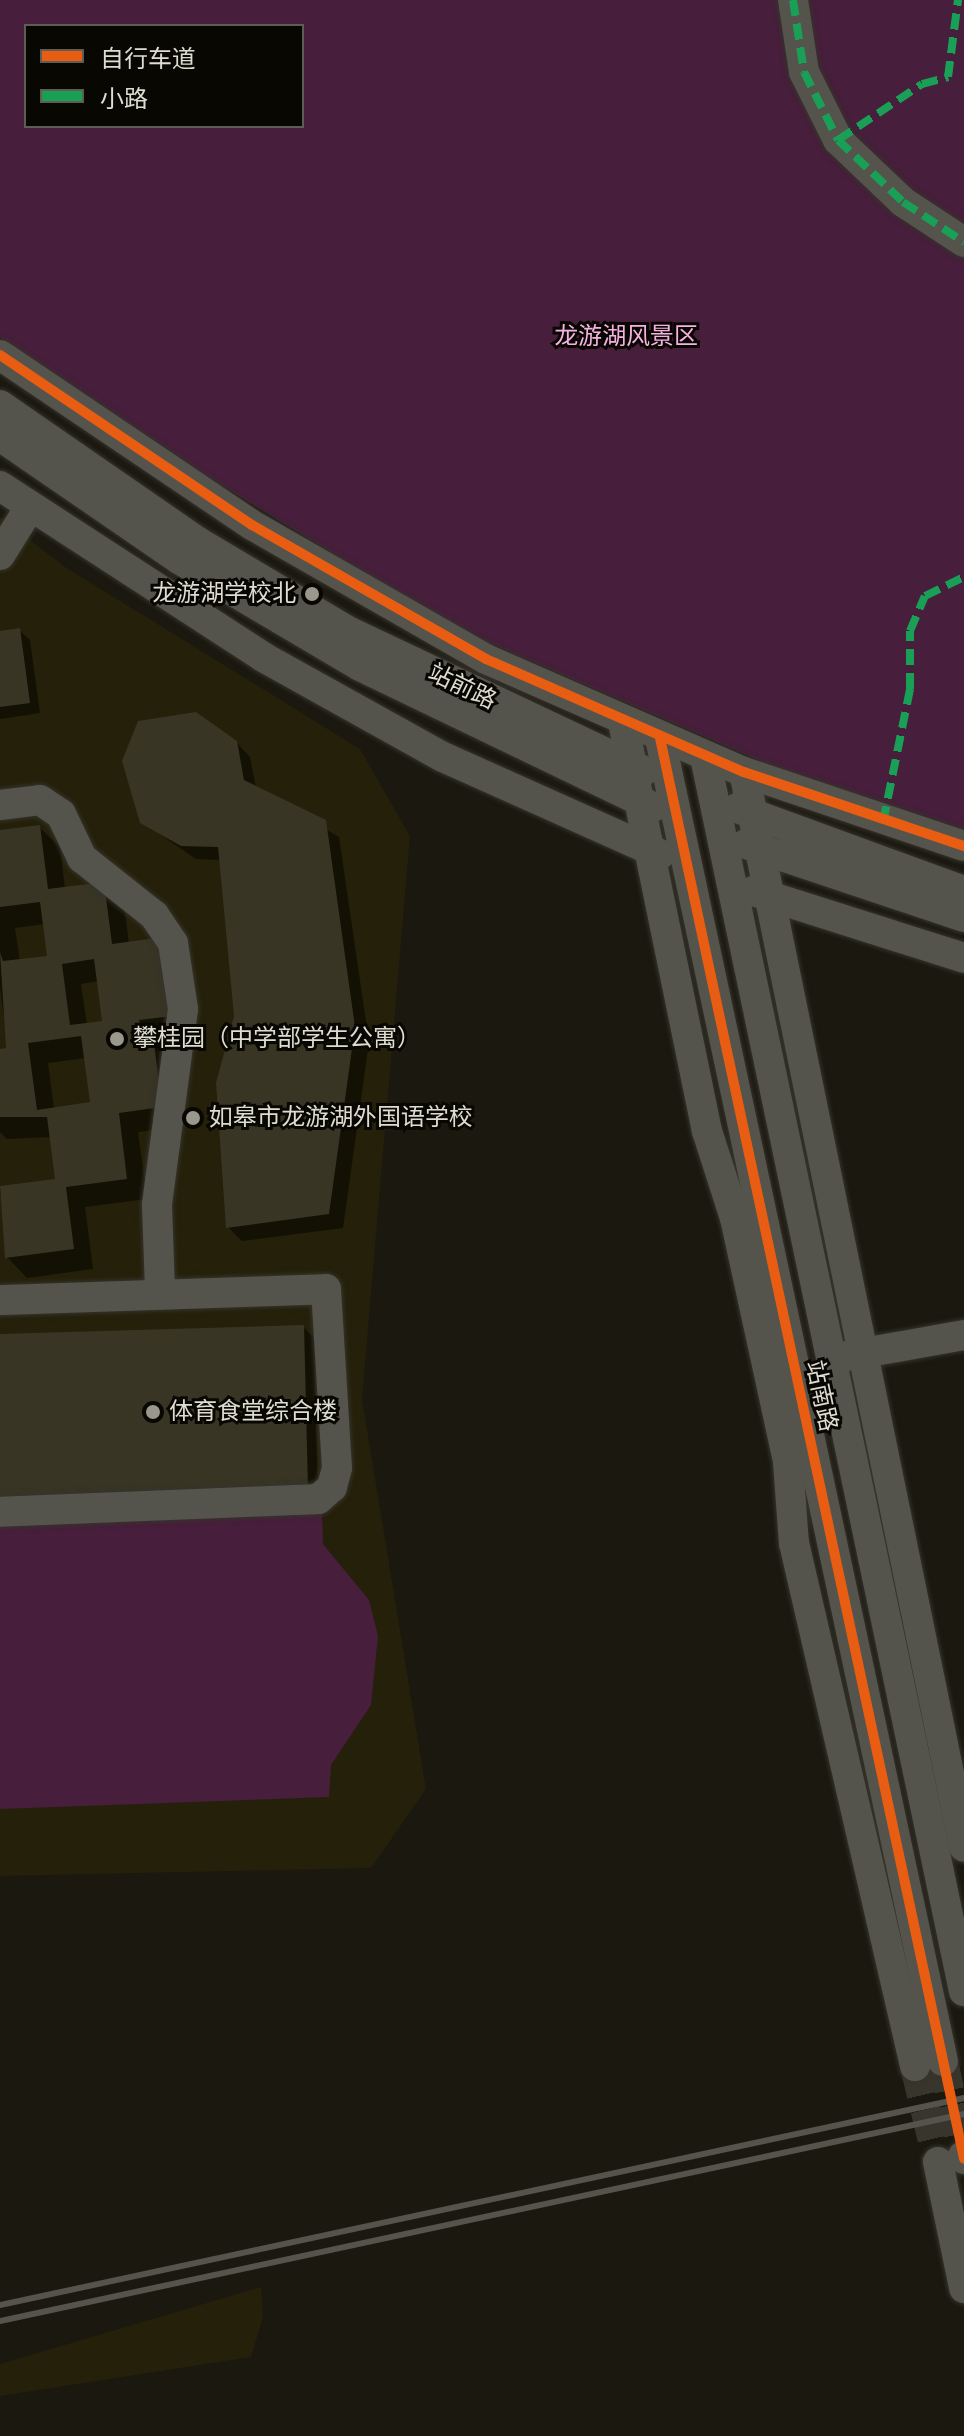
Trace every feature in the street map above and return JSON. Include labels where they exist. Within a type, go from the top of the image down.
[{"type":"street","points":[[793,0],[804,72],[838,140],[903,202],[964,242]]},
{"type":"street","points":[[0,355],[252,525],[486,659],[705,757],[964,846]]},
{"type":"street","name":"站前路","points":[[0,405],[198,542],[348,631],[668,781],[964,891]]},
{"type":"street","name":"站前路","points":[[0,436],[179,559],[360,666],[676,817],[722,836],[964,917]]},
{"type":"street","points":[[0,486],[277,665],[443,757],[733,885],[964,958]]},
{"type":"street","points":[[0,555],[30,507]]},
{"type":"street","points":[[623,722],[707,1131],[739,1233],[788,1462],[794,1543],[857,1814],[959,1795]]},
{"type":"street","name":"站南路","points":[[660,738],[889,1808],[929,2064],[857,1814]]},
{"type":"street","name":"站南路","points":[[705,757],[827,1358],[964,1991]]},
{"type":"street","points":[[744,772],[861,1354],[955,1762],[964,1847]]},
{"type":"street","points":[[0,805],[40,800],[61,814],[82,858],[154,915],[173,943],[183,1009],[157,1205],[160,1293]]},
{"type":"street","points":[[0,1300],[326,1289],[332,1487],[318,1499],[0,1512]]},
{"type":"street","points":[[827,1358],[964,1335]]},
{"type":"street","points":[[850,1783],[955,1762]]},
{"type":"street","points":[[955,2159],[964,2288]]},
{"type":"shaded area","name":"如皋市龙游湖外国语学校","points":[[0,517],[65,567],[360,749],[410,836],[362,1399],[426,1789],[371,1868],[0,1876]]},
{"type":"shaded area","points":[[261,2287],[263,2317],[251,2357],[0,2396],[0,2364]]},
{"type":"green space","name":"龙游湖风景区","points":[[0,0],[964,0],[964,834],[850,800],[454,628],[58,385],[0,338]]},
{"type":"green space","points":[[322,1509],[323,1544],[369,1600],[378,1636],[371,1705],[331,1765],[329,1797],[0,1809],[0,1521]]},
{"type":"building","points":[[20,628],[30,703],[0,707],[0,631]]},
{"type":"building","points":[[196,712],[237,741],[244,780],[326,820],[355,1027],[329,1214],[226,1228],[216,1083],[234,1016],[218,847],[181,846],[140,823],[122,761],[138,721]]},
{"type":"building","name":"攀桂园（中学部学生公寓）","points":[[40,825],[48,889],[104,882],[112,944],[163,937],[173,1016],[139,1020],[141,1028],[152,1027],[162,1107],[119,1113],[127,1179],[66,1187],[74,1249],[5,1258],[0,1186],[55,1179],[47,1117],[0,1117],[0,1049],[6,1048],[0,952],[3,961],[47,956],[40,902],[0,907],[0,830]],"holes":[[[94,959],[102,1021],[70,1025],[62,964]],[[81,1036],[90,1102],[37,1110],[28,1043]]]},
{"type":"building","name":"体育食堂综合楼","points":[[304,1325],[308,1489],[0,1498],[0,1334]]},
{"type":"tunnel","points":[[943,2061],[963,2156]]},
{"type":"tunnel","points":[[915,2066],[938,2162]]},
{"type":"railway","points":[[0,2305],[964,2098]]},
{"type":"railway","points":[[0,2321],[964,2114]]},
{"type":"marked path","points":[[793,0],[804,72],[838,140],[903,202],[964,242]]},
{"type":"marked path","points":[[838,140],[922,84],[948,77],[958,0]]},
{"type":"marked path","points":[[883,822],[910,689],[910,631],[925,596],[964,577]]},
{"type":"cycle path","points":[[0,355],[252,525],[486,659],[744,772],[964,846]]},
{"type":"cycle path","points":[[660,738],[964,2159]]},
{"type":"place","name":"龙游湖学校北","points":[[312,594]]},
{"type":"place","name":"攀桂园（中学部学生公寓）","points":[[117,1039]]},
{"type":"place","name":"如皋市龙游湖外国语学校","points":[[193,1118]]},
{"type":"place","name":"体育食堂综合楼","points":[[153,1412]]}]
